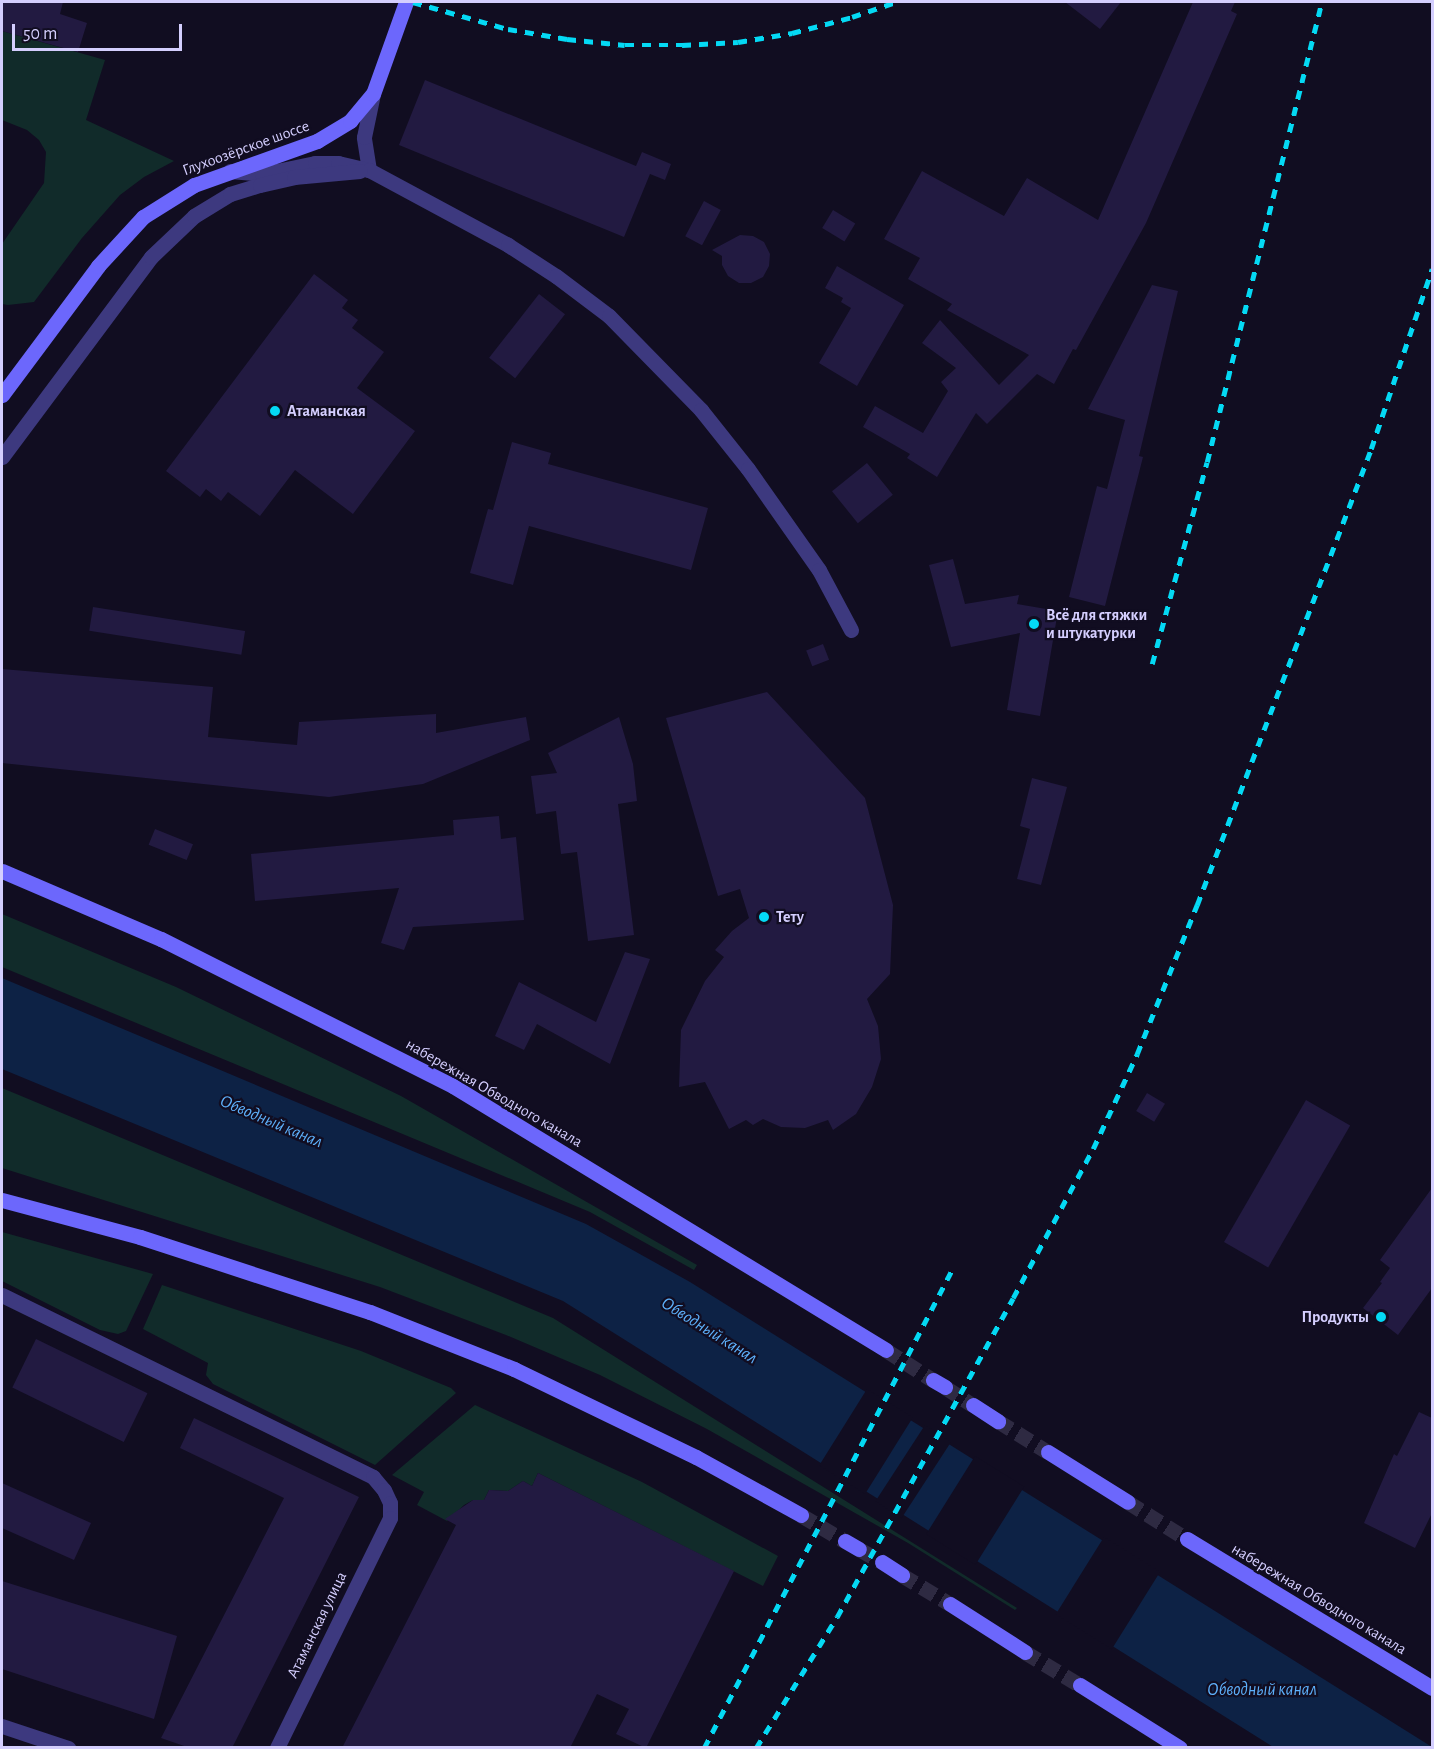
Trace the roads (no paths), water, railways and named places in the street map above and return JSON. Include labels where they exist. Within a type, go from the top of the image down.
[{"type":"main road","name":"Глухоозёрское шоссе","points":[[2,395],[124,235],[170,197],[229,171],[317,141],[338,131],[362,110],[373,94],[406,2]]},
{"type":"main road","name":"набережная Обводного канала","points":[[2,871],[161,939],[453,1086],[885,1350]]},
{"type":"main road","points":[[2,1200],[140,1237],[370,1312],[459,1347],[514,1369],[607,1413],[696,1457],[801,1515]]},
{"type":"main road","points":[[973,1404],[998,1421]]},
{"type":"main road","points":[[1048,1452],[1128,1502]]},
{"type":"main road","name":"набережная Обводного канала","points":[[1187,1539],[1432,1688]]},
{"type":"main road","points":[[882,1562],[902,1575]]},
{"type":"main road","points":[[950,1605],[1025,1652]]},
{"type":"main road","points":[[1080,1685],[1180,1748]]},
{"type":"street","points":[[369,170],[364,138],[373,94]]},
{"type":"street","points":[[229,171],[262,174],[315,163],[338,163],[369,170],[508,245],[609,316],[701,410],[748,469],[819,570],[851,630]]},
{"type":"street","points":[[2,457],[152,257],[194,216],[222,198],[260,185],[294,177],[341,175],[369,170]]},
{"type":"street","name":"Атаманская улица","points":[[2,1295],[374,1477],[390,1503],[390,1518],[277,1748]]},
{"type":"street","points":[[2,1726],[68,1748]]},
{"type":"water","name":"Обводный канал","points":[[2,978],[586,1224],[690,1282],[1432,1747],[1273,1747],[563,1301],[2,1069]]},
{"type":"tunnel","points":[[886,1350],[933,1380]]},
{"type":"tunnel","points":[[945,1387],[973,1405]]},
{"type":"tunnel","points":[[998,1421],[1048,1452]]},
{"type":"tunnel","points":[[1128,1502],[1187,1539]]},
{"type":"tunnel","points":[[801,1515],[845,1541]]},
{"type":"tunnel","points":[[859,1549],[882,1562]]},
{"type":"tunnel","points":[[902,1575],[950,1604]]},
{"type":"tunnel","points":[[1025,1652],[1080,1685]]},
{"type":"railway","points":[[413,2],[508,29],[567,39],[625,45],[738,42],[792,33],[852,17],[896,2]]},
{"type":"railway","points":[[1152,664],[1207,462],[1322,2]]},
{"type":"railway","points":[[756,1748],[837,1617],[1013,1298],[1093,1149],[1137,1054],[1197,905],[1371,449],[1432,269]]},
{"type":"railway","points":[[704,1748],[954,1266]]},
{"type":"place","name":"Атаманская","points":[[275,411]]},
{"type":"place","name":"Всё для стяжки и штукатурки","points":[[1034,624]]},
{"type":"place","name":"Тету","points":[[764,917]]},
{"type":"place","name":"Продукты","points":[[1381,1317]]}]
